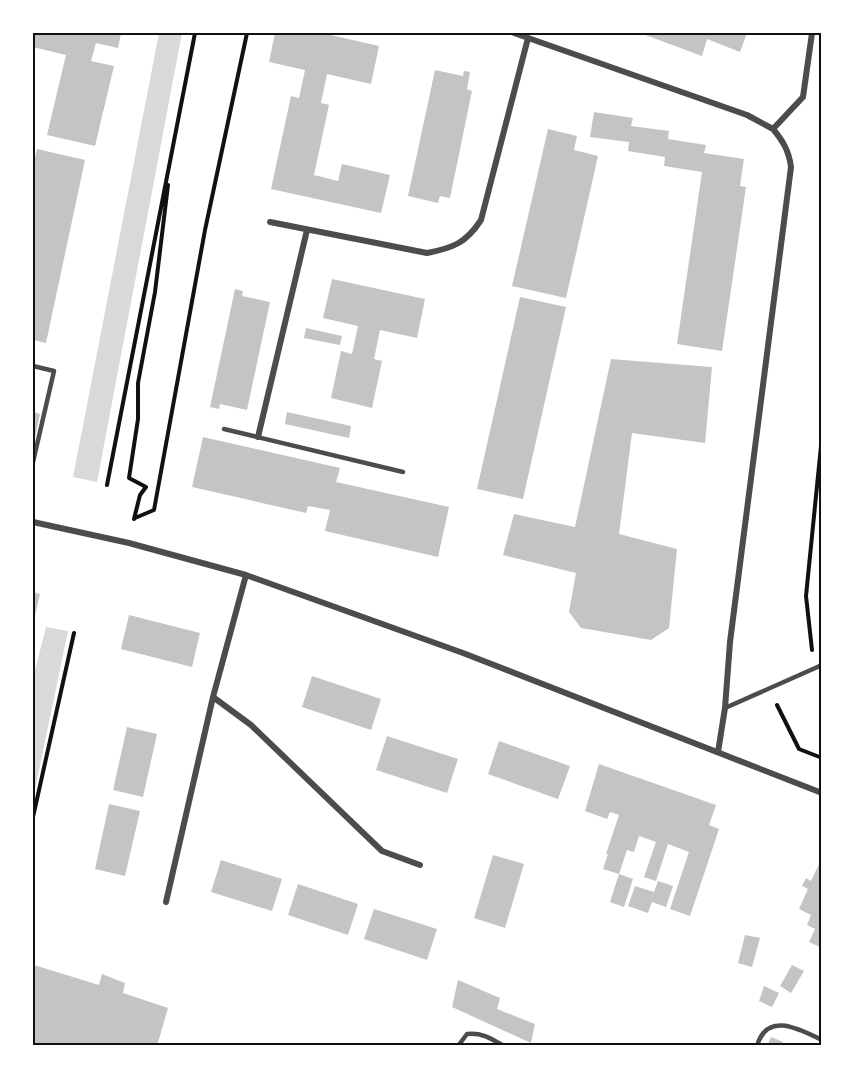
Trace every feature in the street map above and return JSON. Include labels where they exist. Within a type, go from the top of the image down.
[{"type":"street","points":[[514,33],[747,115],[773,129],[789,152],[791,167],[731,631],[725,708],[718,752]]},
{"type":"street","points":[[773,129],[803,98],[812,33]]},
{"type":"street","points":[[270,222],[427,253],[458,244],[468,236],[481,219],[528,38]]},
{"type":"street","points":[[258,437],[308,230]]},
{"type":"street","points":[[33,522],[129,543],[246,574],[463,653],[822,793]]},
{"type":"street","points":[[166,903],[213,697],[246,574]]},
{"type":"street","points":[[213,697],[251,725],[382,851],[420,864]]},
{"type":"lane","points":[[33,366],[54,371],[33,462]]},
{"type":"lane","points":[[224,429],[402,472]]},
{"type":"lane","points":[[725,708],[822,665]]},
{"type":"lane","points":[[757,1046],[760,1035],[768,1027],[782,1025],[799,1029],[822,1040]]},
{"type":"lane","points":[[458,1046],[467,1034],[477,1033],[486,1035],[504,1046]]},
{"type":"path","points":[[107,485],[195,33]]},
{"type":"path","points":[[135,518],[154,510],[205,230],[247,33]]},
{"type":"path","points":[[129,543],[140,495],[146,487],[129,478],[138,419],[138,383],[155,292],[173,148]]},
{"type":"path","points":[[813,669],[806,596],[822,436]]},
{"type":"path","points":[[33,818],[74,633]]},
{"type":"path","points":[[772,688],[777,707],[799,749],[822,758]]},
{"type":"shaded area","points":[[159,33],[182,33],[97,482],[73,477]]},
{"type":"shaded area","points":[[46,627],[68,631],[33,799],[33,678]]},
{"type":"building","points":[[33,33],[121,33],[118,48],[96,43],[91,61],[114,66],[95,146],[47,135],[66,55],[33,47]]},
{"type":"building","points":[[275,33],[322,33],[379,46],[371,84],[327,74],[321,103],[329,105],[314,175],[338,181],[342,164],[390,175],[381,213],[271,189],[291,96],[299,98],[305,70],[269,62]]},
{"type":"building","points":[[640,33],[747,33],[740,52],[707,39],[702,56]]},
{"type":"building","points":[[435,70],[463,76],[464,71],[470,72],[467,89],[472,91],[450,198],[440,196],[438,203],[408,196]]},
{"type":"building","points":[[594,112],[633,118],[631,126],[669,131],[668,139],[706,145],[704,153],[744,159],[740,186],[746,187],[722,351],[677,344],[702,172],[664,166],[665,157],[628,151],[629,142],[590,137]]},
{"type":"building","points":[[548,129],[577,136],[574,150],[598,156],[566,298],[512,286]]},
{"type":"building","points":[[37,149],[85,160],[46,343],[33,340],[33,166]]},
{"type":"building","points":[[332,279],[425,299],[417,338],[380,330],[374,359],[382,361],[372,408],[331,398],[341,351],[352,354],[358,326],[323,318]]},
{"type":"building","points":[[235,289],[243,291],[242,296],[270,302],[247,410],[220,404],[219,409],[210,407]]},
{"type":"building","points":[[520,297],[566,307],[523,499],[477,489]]},
{"type":"building","points":[[306,328],[342,336],[340,345],[304,338]]},
{"type":"building","points":[[611,359],[712,367],[705,443],[632,433],[619,534],[677,549],[669,628],[651,640],[581,628],[569,612],[576,573],[503,555],[514,514],[575,527]]},
{"type":"building","points":[[33,412],[40,414],[34,443],[33,443]]},
{"type":"building","points":[[287,412],[351,426],[349,438],[285,424]]},
{"type":"building","points":[[203,437],[340,468],[336,482],[449,507],[438,557],[325,531],[330,510],[308,506],[306,513],[192,487]]},
{"type":"building","points":[[33,592],[40,594],[34,620],[33,620]]},
{"type":"building","points":[[129,615],[200,633],[192,667],[121,649]]},
{"type":"building","points":[[312,676],[381,699],[371,730],[302,707]]},
{"type":"building","points":[[127,727],[157,734],[143,797],[113,790]]},
{"type":"building","points":[[387,736],[458,759],[447,793],[376,770]]},
{"type":"building","points":[[499,741],[570,766],[558,799],[488,774]]},
{"type":"building","points":[[599,764],[716,805],[709,825],[719,829],[690,916],[670,909],[689,852],[668,844],[656,881],[644,877],[656,842],[639,836],[634,852],[627,850],[619,874],[603,869],[619,815],[610,812],[607,819],[585,811]]},
{"type":"building","points":[[109,804],[140,811],[125,876],[95,869]]},
{"type":"building","points":[[493,855],[524,864],[505,928],[474,918]]},
{"type":"building","points":[[221,860],[282,879],[272,911],[211,892]]},
{"type":"building","points":[[819,864],[822,865],[822,948],[809,942],[815,929],[807,925],[811,915],[799,909],[808,889],[802,886],[806,878],[811,881]]},
{"type":"building","points":[[619,874],[633,879],[624,907],[610,902]]},
{"type":"building","points":[[658,881],[673,886],[666,907],[652,902],[648,913],[628,906],[635,886],[654,892]]},
{"type":"building","points":[[298,884],[358,904],[348,935],[288,915]]},
{"type":"building","points":[[374,909],[437,929],[427,960],[364,939]]},
{"type":"building","points":[[745,935],[760,938],[752,967],[738,963]]},
{"type":"building","points":[[34,965],[99,985],[102,974],[125,983],[123,993],[168,1008],[157,1046],[33,1046]]},
{"type":"building","points":[[792,965],[804,971],[791,993],[780,986]]},
{"type":"building","points":[[458,980],[500,998],[497,1009],[535,1024],[531,1043],[452,1007]]},
{"type":"building","points":[[764,986],[779,993],[772,1007],[759,1001]]},
{"type":"building","points":[[771,1037],[783,1042],[781,1046],[767,1046]]}]
